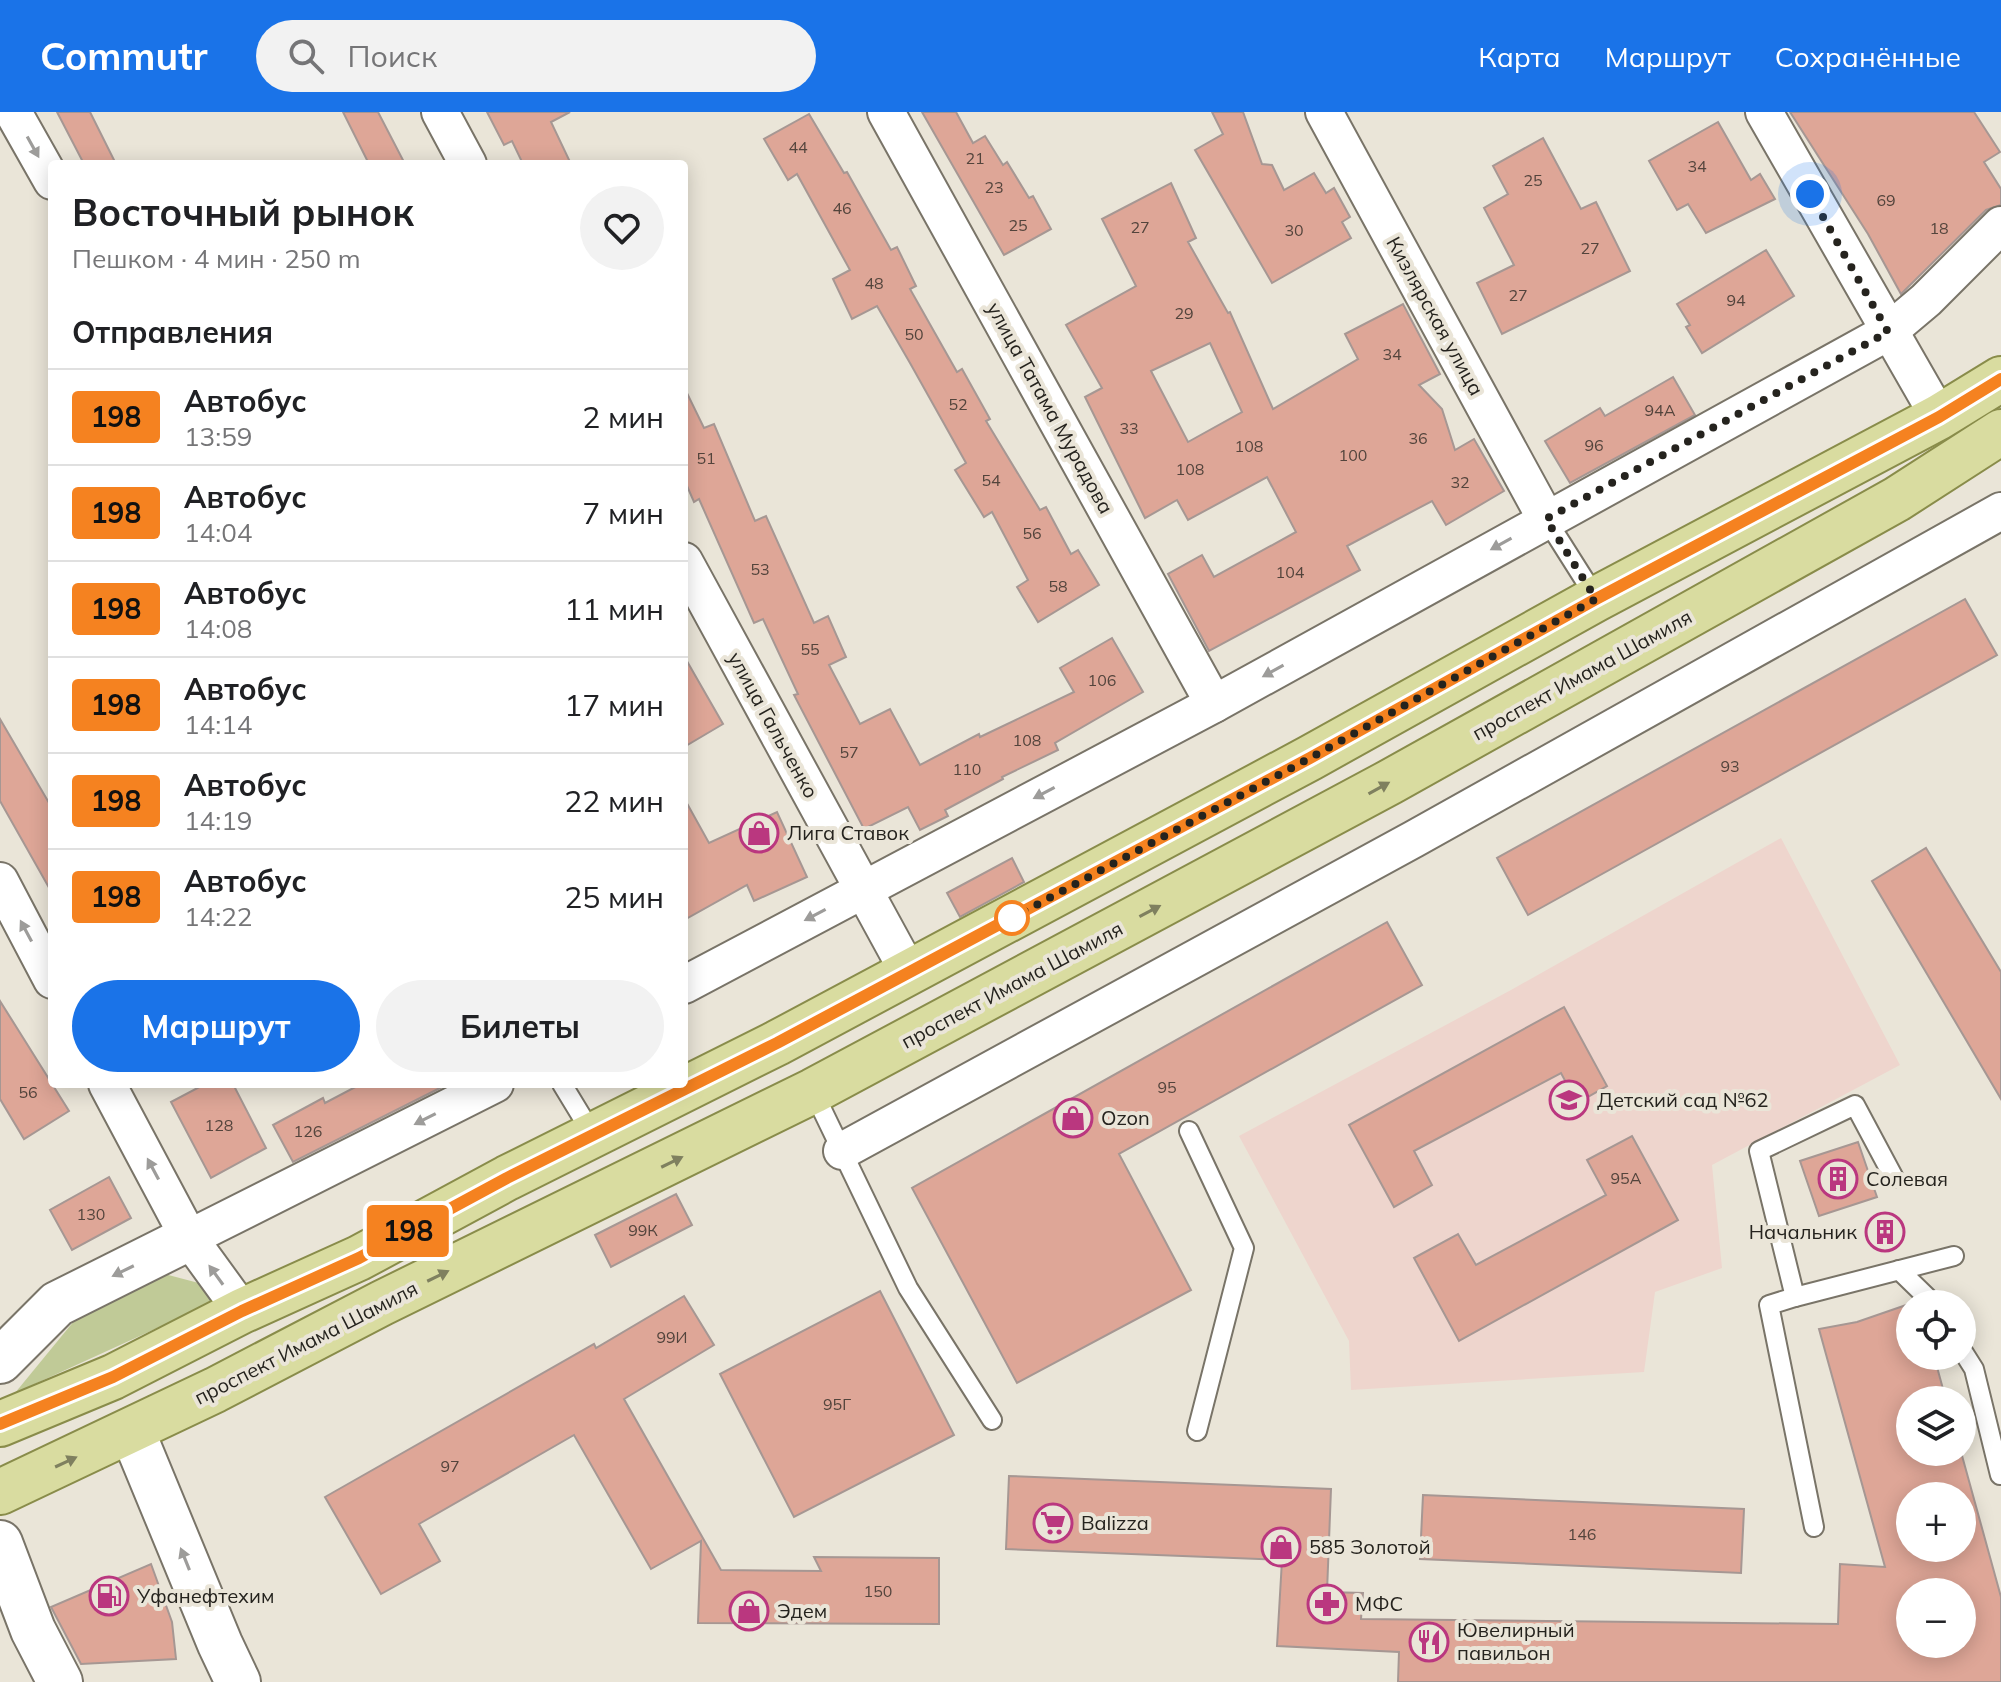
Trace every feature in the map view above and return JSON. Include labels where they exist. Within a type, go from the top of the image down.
[{"type":"main road","points":[[688,1088],[1310,758],[1596,599],[1939,417],[2001,379]]},
{"type":"main road","points":[[1939,417],[1959,458]]},
{"type":"main road","name":"проспект Имама Шамиля","points":[[0,1492],[132,1431],[382,1303],[813,1091],[1349,804],[1883,507],[2001,432]]},
{"type":"main road","points":[[0,1424],[113,1377],[242,1311],[359,1258],[687,1088]]},
{"type":"main road","points":[[0,1332],[189,1238]]},
{"type":"main road","points":[[0,1361],[57,1304]]},
{"type":"main road","points":[[132,1431],[238,1682]]},
{"type":"main road","points":[[0,1543],[33,1630],[60,1682]]},
{"type":"street","points":[[13,112],[48,174]]},
{"type":"street","points":[[440,112],[466,160]]},
{"type":"street","name":"улица Татама Мурадова","points":[[886,112],[1214,704]]},
{"type":"street","name":"Кизлярская улица","points":[[1324,112],[1546,519]]},
{"type":"street","points":[[1764,112],[1939,417]]},
{"type":"street","points":[[688,983],[1214,704],[1888,332],[1926,300],[2001,225]]},
{"type":"street","points":[[842,1151],[1428,831],[2001,511]]},
{"type":"street","name":"улица Гальченко","points":[[688,568],[909,973]]},
{"type":"street","points":[[0,881],[48,972]]},
{"type":"street","points":[[109,1088],[189,1238],[242,1311]]},
{"type":"street","points":[[189,1238],[487,1088]]},
{"type":"lane","points":[[1546,519],[1596,599]]},
{"type":"lane","points":[[564,1088],[593,1135]]},
{"type":"lane","points":[[813,1091],[908,1288],[992,1420]]},
{"type":"lane","points":[[1795,1297],[1759,1151],[1855,1105],[1894,1178]]},
{"type":"lane","points":[[1189,1131],[1244,1248],[1197,1431]]},
{"type":"lane","points":[[1814,1527],[1769,1305],[1954,1256]]},
{"type":"lane","points":[[1899,1270],[1920,1290]]},
{"type":"lane","points":[[1974,1370],[2000,1475]]},
{"type":"shaded area","name":"Детский сад №62","points":[[1781,838],[1900,1065],[1712,1165],[1722,1268],[1655,1292],[1644,1372],[1351,1390],[1349,1341],[1239,1136],[1511,990]]},
{"type":"green space","points":[[157,1272],[210,1286],[212,1303],[15,1393],[74,1321]]},
{"type":"building","points":[[57,112],[90,112],[114,160],[82,160]]},
{"type":"building","points":[[343,112],[378,112],[403,160],[367,160]]},
{"type":"building","points":[[487,112],[570,112],[551,122],[569,160],[521,160],[512,141],[504,145]]},
{"type":"building","points":[[922,112],[956,112],[973,143],[985,136],[1003,165],[1007,162],[1029,198],[1033,196],[1051,229],[1004,255]]},
{"type":"building","points":[[1212,112],[1243,112],[1262,164],[1272,165],[1284,190],[1314,173],[1326,193],[1334,188],[1350,217],[1342,222],[1351,238],[1272,283],[1195,150],[1223,134]]},
{"type":"building","points":[[1790,112],[1974,112],[2000,152],[1984,162],[2001,189],[2001,205],[1986,210],[1901,294],[1868,234]]},
{"type":"building","points":[[809,114],[844,173],[847,172],[891,250],[897,247],[916,286],[910,289],[957,372],[962,369],[990,419],[986,421],[1040,510],[1046,507],[1071,554],[1078,550],[1099,585],[1038,622],[1017,587],[1028,580],[992,512],[984,517],[955,470],[966,463],[910,363],[877,306],[852,319],[833,279],[850,270],[797,174],[788,180],[764,139]]},
{"type":"building","points":[[1718,122],[1751,180],[1760,174],[1775,199],[1706,233],[1688,204],[1677,210],[1649,161]]},
{"type":"building","points":[[1543,138],[1581,209],[1596,202],[1630,271],[1502,334],[1477,283],[1514,265],[1484,208],[1508,194],[1493,166]]},
{"type":"building","points":[[1171,183],[1196,238],[1188,242],[1230,312],[1273,409],[1358,359],[1345,334],[1403,304],[1440,374],[1419,385],[1442,409],[1455,450],[1474,439],[1504,491],[1446,525],[1432,501],[1347,546],[1360,570],[1209,651],[1168,574],[1202,555],[1214,577],[1296,532],[1267,477],[1188,520],[1177,500],[1145,518],[1085,397],[1102,388],[1066,325],[1136,286],[1102,219]],"holes":[[[1210,343],[1242,412],[1188,442],[1151,371]]]},
{"type":"building","points":[[1766,250],[1794,296],[1702,353],[1686,327],[1690,325],[1677,304]]},
{"type":"building","points":[[1673,377],[1695,415],[1570,483],[1545,441],[1600,408],[1605,416]]},
{"type":"building","points":[[688,395],[704,428],[714,424],[755,521],[766,516],[814,623],[828,616],[846,657],[829,665],[860,724],[890,709],[920,765],[979,734],[980,737],[1074,692],[1060,668],[1112,638],[1143,692],[1055,743],[1058,750],[1002,777],[945,810],[948,816],[920,830],[908,807],[864,829],[794,695],[798,694],[763,619],[754,623],[699,499],[694,502],[688,488]]},
{"type":"building","points":[[1965,599],[1997,655],[1528,915],[1497,858]]},
{"type":"building","points":[[688,663],[723,724],[688,745]]},
{"type":"building","points":[[0,719],[48,801],[48,886],[0,801]]},
{"type":"building","points":[[688,805],[709,843],[777,812],[807,877],[754,901],[747,885],[688,918]]},
{"type":"building","points":[[1926,848],[2001,972],[2001,1099],[1872,881]]},
{"type":"building","points":[[1012,858],[1024,882],[960,917],[947,893]]},
{"type":"building","points":[[1387,922],[1422,985],[1119,1154],[1191,1290],[1017,1383],[912,1188]]},
{"type":"building","points":[[0,1001],[48,1078],[48,1088],[55,1088],[69,1111],[24,1139],[0,1099]]},
{"type":"building","points":[[1564,1007],[1607,1086],[1577,1103],[1561,1073],[1414,1151],[1432,1185],[1394,1207],[1349,1125]]},
{"type":"building","points":[[197,1088],[235,1088],[266,1148],[211,1178],[171,1102]]},
{"type":"building","points":[[353,1088],[440,1088],[293,1162],[273,1125],[323,1098],[325,1103]]},
{"type":"building","points":[[1632,1136],[1678,1220],[1459,1341],[1414,1258],[1458,1234],[1476,1265],[1606,1195],[1587,1160]]},
{"type":"building","name":"Солевая","points":[[1858,1142],[1877,1197],[1819,1216],[1800,1161]]},
{"type":"building","points":[[109,1177],[131,1218],[72,1250],[50,1210]]},
{"type":"building","points":[[676,1194],[692,1225],[611,1267],[595,1235]]},
{"type":"building","points":[[880,1291],[954,1435],[794,1517],[720,1374]]},
{"type":"building","points":[[684,1296],[714,1345],[624,1399],[721,1570],[821,1571],[814,1557],[939,1558],[939,1624],[698,1623],[701,1541],[651,1569],[574,1435],[419,1524],[440,1561],[381,1594],[325,1497]]},
{"type":"building","points":[[1896,1309],[1896,1370],[1938,1370],[1942,1386],[1896,1386],[1896,1466],[1965,1466],[1969,1482],[1896,1482],[1896,1562],[1976,1562],[1976,1506],[2001,1597],[2001,1682],[1398,1682],[1399,1652],[1277,1646],[1282,1560],[1006,1549],[1009,1476],[1331,1489],[1327,1592],[1363,1593],[1361,1619],[1838,1624],[1840,1564],[1885,1567],[1819,1329],[1857,1322]]},
{"type":"building","points":[[1423,1495],[1744,1509],[1741,1573],[1420,1559]]},
{"type":"building","points":[[151,1564],[172,1622],[176,1659],[81,1664],[51,1607]]},
{"type":"bus line","name":"198","points":[[688,1088],[1310,758],[1596,599],[1939,417],[2001,379]]},
{"type":"bus line","name":"198","points":[[0,1424],[113,1377],[242,1311],[359,1258],[507,1178],[687,1088]]},
{"type":"place","name":"Лига Ставок","points":[[759,833]]},
{"type":"place","name":"Детский сад №62","points":[[1569,1100]]},
{"type":"place","name":"Ozon","points":[[1073,1118]]},
{"type":"place","name":"Солевая","points":[[1838,1179]]},
{"type":"place","name":"Начальник","points":[[1885,1232]]},
{"type":"place","name":"Balizza","points":[[1053,1523]]},
{"type":"place","name":"585 Золотой","points":[[1281,1547]]},
{"type":"place","name":"Уфанефтехим","points":[[109,1596]]},
{"type":"place","name":"МФС","points":[[1327,1604]]},
{"type":"place","name":"Эдем","points":[[749,1611]]},
{"type":"place","name":"Ювелирный павильон","points":[[1429,1642]]},
{"type":"route","points":[[1012,918],[1310,758],[1596,599],[1546,519],[1888,332],[1810,194]]}]
